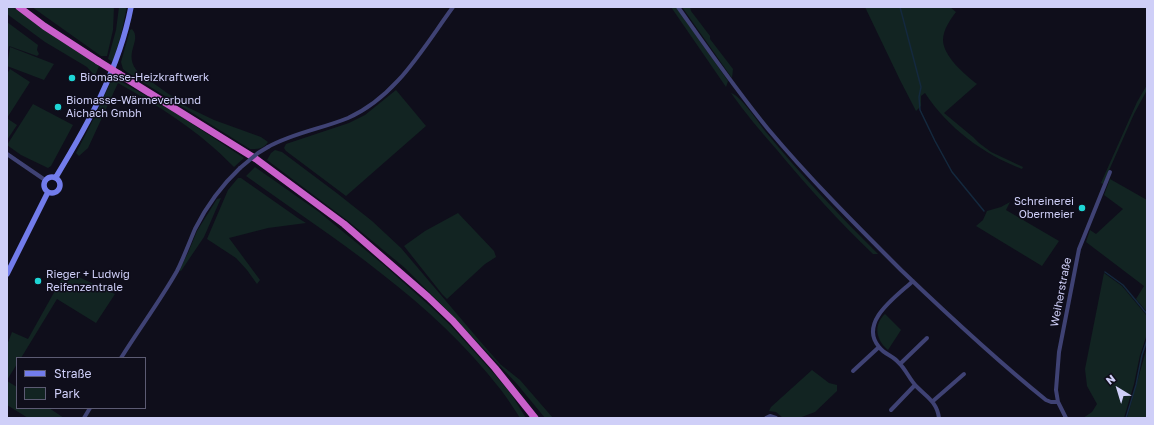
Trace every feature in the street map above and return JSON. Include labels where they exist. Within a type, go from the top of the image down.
[{"type":"highway","points":[[19,7],[44,26],[98,61],[256,159],[344,224],[428,297],[453,321],[495,368],[535,418]]},
{"type":"main road","points":[[56,177],[99,100],[116,64],[131,7]]},
{"type":"main road","points":[[48,192],[44,186],[45,180],[50,177],[56,177]]},
{"type":"main road","points":[[48,192],[55,192],[59,188],[60,182],[56,177]]},
{"type":"main road","points":[[8,270],[48,192]]},
{"type":"street","points":[[122,357],[176,272],[195,230],[208,207],[240,168],[268,147],[298,134],[347,118],[375,102],[402,77],[453,7]]},
{"type":"street","points":[[678,7],[734,85],[768,129],[826,195],[913,281],[984,348],[1046,400],[1058,402]]},
{"type":"street","points":[[7,154],[45,180]]},
{"type":"street","name":"Weiherstraße","points":[[1066,418],[1058,402],[1056,390],[1062,334],[1079,249],[1110,172]]},
{"type":"street","points":[[913,281],[885,307],[875,320],[874,337],[879,347],[900,364],[915,385],[933,401],[938,410],[939,418]]},
{"type":"street","points":[[900,364],[927,338]]},
{"type":"street","points":[[853,371],[879,347]]},
{"type":"street","points":[[933,401],[964,374]]},
{"type":"street","points":[[891,410],[915,385]]},
{"type":"street","points":[[84,418],[89,409]]},
{"type":"street","points":[[766,418],[770,416],[776,418]]},
{"type":"green space","points":[[7,7],[13,7],[41,28],[99,66],[95,76],[87,67],[45,42],[7,14]]},
{"type":"green space","points":[[32,7],[114,7],[113,30],[107,56],[101,56]]},
{"type":"green space","points":[[119,7],[126,7],[126,11],[113,62],[108,59],[116,30]]},
{"type":"green space","points":[[671,7],[676,7],[728,81],[726,87]]},
{"type":"green space","points":[[682,7],[690,7],[691,11],[710,36],[710,39],[733,69],[732,78]]},
{"type":"green space","points":[[865,7],[950,7],[956,12],[944,33],[944,46],[956,65],[977,84],[944,113],[991,152],[1023,167],[1022,169],[980,148],[944,118],[925,93],[921,96],[921,106],[916,111]]},
{"type":"green space","points":[[7,22],[38,45],[37,50],[39,54],[37,56],[9,46],[7,56]]},
{"type":"green space","points":[[132,29],[135,34],[135,38],[132,60],[139,73],[187,107],[214,120],[261,137],[268,142],[260,148],[250,149],[123,69],[121,62],[130,30]]},
{"type":"green space","points":[[10,47],[54,64],[44,80],[7,66]]},
{"type":"green space","points":[[10,69],[30,82],[7,118],[7,74]]},
{"type":"green space","points":[[113,77],[171,110],[244,158],[234,167],[194,131],[118,83],[88,148],[79,156],[76,153]]},
{"type":"green space","points":[[1147,85],[1147,90],[1134,114],[1103,184],[1101,183],[1137,102]]},
{"type":"green space","points":[[396,90],[426,126],[346,196],[284,148],[286,144],[349,123],[365,115]]},
{"type":"green space","points":[[731,93],[744,104],[806,179],[878,254],[873,254],[824,204],[759,129]]},
{"type":"green space","points":[[33,104],[73,125],[51,166],[48,168],[21,155],[7,145]]},
{"type":"green space","points":[[8,119],[17,125],[7,140],[7,120]]},
{"type":"green space","points":[[275,150],[282,152],[338,194],[372,221],[401,248],[500,364],[520,380],[553,418],[545,418],[517,384],[405,268],[348,221],[267,160],[271,153]]},
{"type":"green space","points":[[255,167],[319,212],[385,266],[431,307],[451,326],[496,376],[511,394],[526,418],[520,418],[509,400],[474,358],[445,328],[414,300],[348,248],[246,176]]},
{"type":"green space","points":[[238,178],[241,178],[306,223],[268,228],[229,238],[260,280],[257,284],[236,258],[207,239],[228,190]]},
{"type":"green space","points":[[1110,179],[1147,200],[1147,312],[1136,299],[1144,286],[1086,242],[1090,230],[1096,234],[1123,209],[1104,195]]},
{"type":"green space","points":[[221,198],[204,237],[181,271],[179,270],[197,231],[217,199]]},
{"type":"green space","points":[[1010,202],[1006,210],[1059,241],[1042,266],[976,226],[983,220],[987,211],[1001,207]]},
{"type":"green space","points":[[458,213],[494,251],[496,257],[485,264],[447,299],[404,246],[425,231]]},
{"type":"green space","points":[[66,271],[115,294],[96,323],[57,299],[22,357],[16,357],[16,366],[7,380],[7,345],[12,332],[28,339]]},
{"type":"green space","points":[[1104,273],[1122,286],[1147,316],[1147,334],[1140,355],[1134,384],[1124,418],[1083,418],[1092,412],[1097,404],[1087,386],[1085,369]]},
{"type":"green space","points":[[885,314],[901,330],[888,350],[881,342],[878,332],[879,323]]},
{"type":"green space","points":[[1147,347],[1147,418],[1127,418]]},
{"type":"green space","points":[[812,370],[829,383],[837,385],[837,391],[815,412],[799,418],[783,418],[776,412],[769,411],[771,407]]},
{"type":"green space","points":[[7,381],[16,386],[16,409],[50,409],[64,418],[28,418],[7,405]]},
{"type":"waterway","points":[[900,7],[921,87],[919,97],[920,110],[952,172],[984,211]]},
{"type":"waterway","points":[[1105,272],[1123,285],[1147,314]]},
{"type":"waterway","points":[[1126,418],[1147,340]]},
{"type":"place","name":"Biomasse-Heizkraftwerk","points":[[72,78]]},
{"type":"place","name":"Biomasse-Wärmeverbund Aichach Gmbh","points":[[58,107]]},
{"type":"place","name":"Schreinerei Obermeier","points":[[1082,208]]},
{"type":"place","name":"Rieger + Ludwig Reifenzentrale","points":[[38,281]]}]
